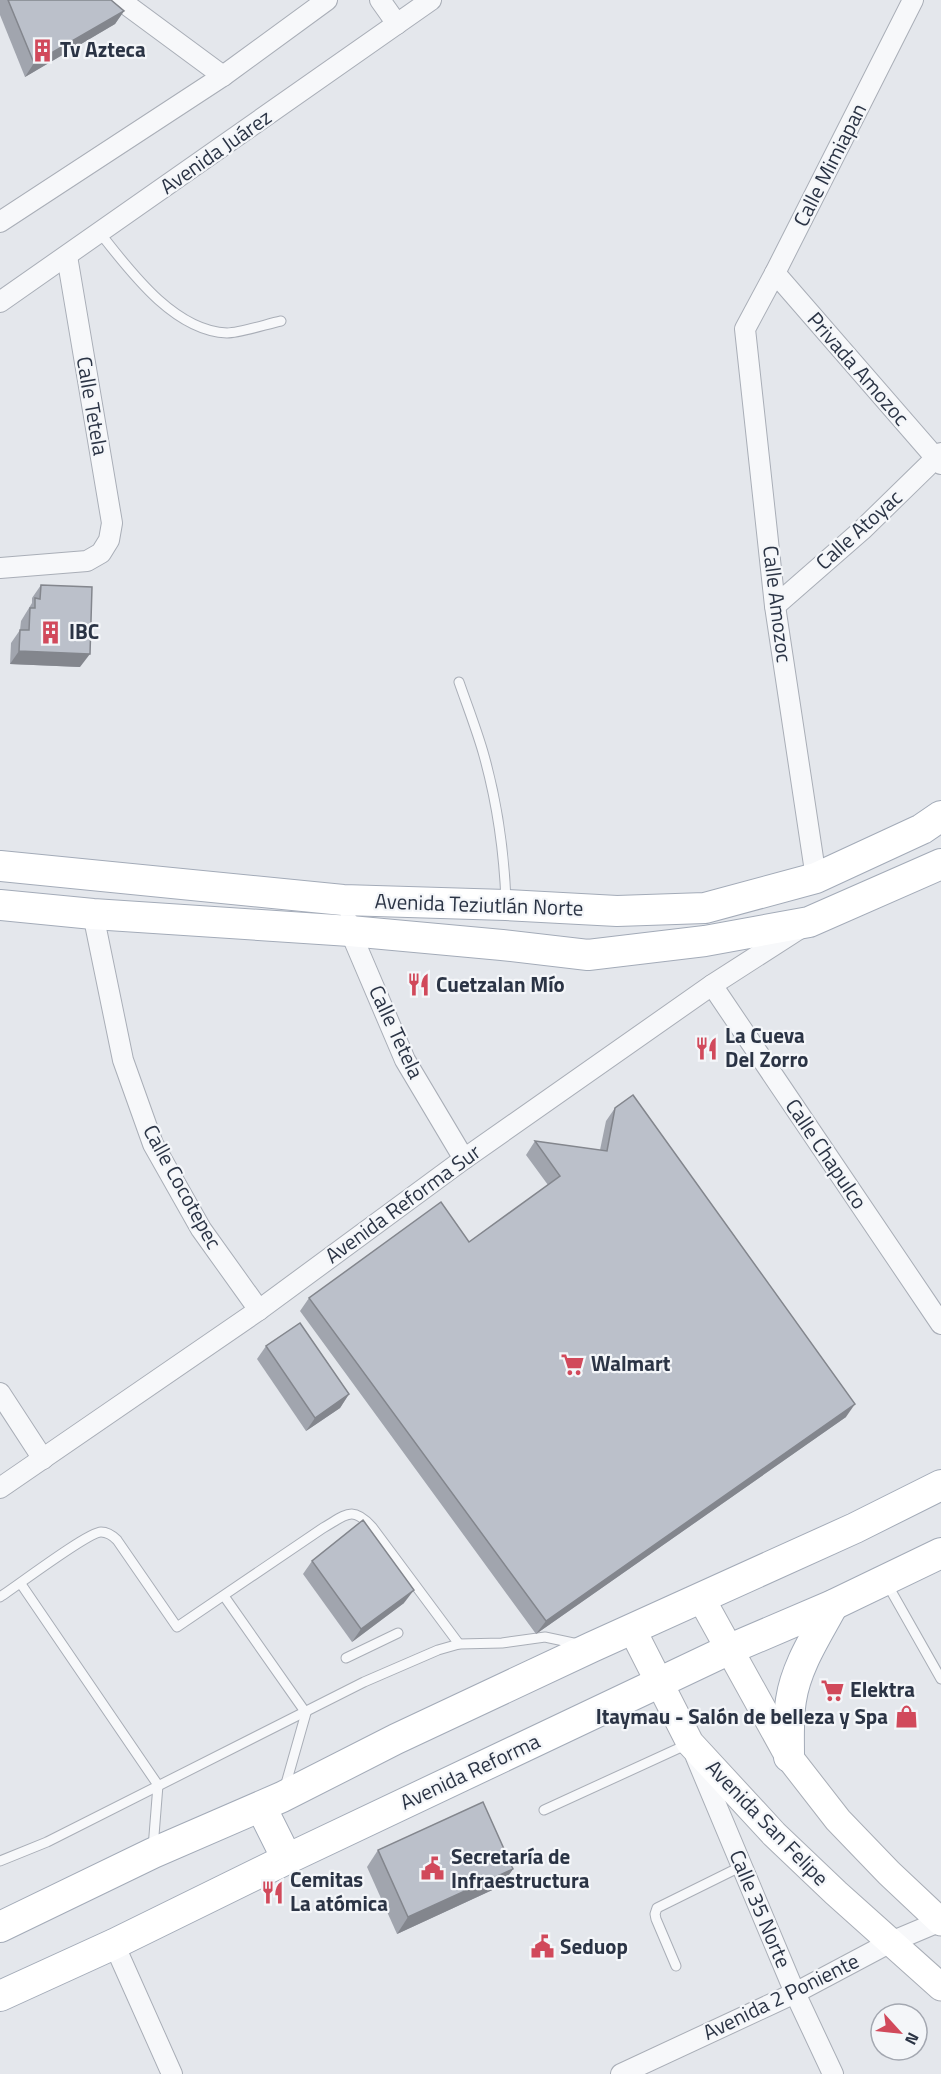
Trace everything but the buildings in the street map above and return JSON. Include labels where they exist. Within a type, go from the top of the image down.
[{"type":"main road","name":"Avenida Teziutlán Norte","points":[[0,866],[343,900],[617,911],[705,908],[816,878],[922,829],[941,816]]},
{"type":"main road","name":"Avenida Teziutlán Norte","points":[[0,905],[93,914],[350,932],[588,955],[705,941],[809,922],[941,864]]},
{"type":"main road","points":[[4,1923],[153,1853],[272,1802],[396,1739],[855,1528],[941,1485]]},
{"type":"main road","name":"Avenida Reforma","points":[[0,1996],[114,1944],[287,1859],[730,1649],[833,1605],[941,1553]]},
{"type":"main road","points":[[701,1598],[789,1757],[838,1820],[889,1873],[941,1921]]},
{"type":"main road","points":[[789,1757],[790,1701],[795,1680],[833,1605]]},
{"type":"main road","name":"Avenida San Felipe","points":[[632,1629],[690,1743],[774,1834],[941,1987]]},
{"type":"main road","points":[[272,1802],[287,1859]]},
{"type":"street","points":[[120,0],[223,76]]},
{"type":"street","points":[[0,222],[223,76],[327,0]]},
{"type":"street","points":[[380,0],[397,24]]},
{"type":"street","name":"Avenida Juárez","points":[[0,302],[431,0]]},
{"type":"street","name":"Calle Mimiapan","points":[[745,329],[913,0]]},
{"type":"street","name":"Calle Tetela","points":[[2,573],[87,561],[101,552],[109,540],[112,523],[67,256]]},
{"type":"street","name":"Privada Amozoc","points":[[775,273],[939,459]]},
{"type":"street","name":"Calle Amozoc","points":[[745,329],[775,606],[816,878]]},
{"type":"street","name":"Calle Atoyac","points":[[775,606],[939,459]]},
{"type":"street","name":"Calle Tetela","points":[[343,900],[350,932],[405,1060],[464,1158]]},
{"type":"street","name":"Calle Cocotepec","points":[[93,914],[123,1060],[153,1144],[201,1229],[259,1310]]},
{"type":"street","name":"Avenida Reforma Sur","points":[[0,1488],[259,1310],[464,1158],[712,985],[809,922]]},
{"type":"street","name":"Calle Chapulco","points":[[712,985],[941,1323]]},
{"type":"street","points":[[0,1393],[43,1459]]},
{"type":"street","name":"Calle 35 Norte","points":[[690,1743],[795,1993],[833,2074]]},
{"type":"street","name":"Avenida 2 Poniente","points":[[621,2074],[795,1993],[891,1942],[941,1921]]},
{"type":"street","points":[[114,1944],[172,2074]]},
{"type":"lane","points":[[100,233],[138,282],[190,324],[227,333],[281,321]]},
{"type":"lane","points":[[459,682],[482,749],[494,794],[504,866],[506,905]]},
{"type":"lane","points":[[0,1597],[80,1542],[100,1532],[108,1533],[117,1540],[177,1627],[324,1528],[348,1513],[354,1513],[360,1515],[372,1527],[459,1644]]},
{"type":"lane","points":[[885,1580],[941,1679]]},
{"type":"lane","points":[[21,1584],[158,1785],[153,1853]]},
{"type":"lane","points":[[224,1596],[306,1713]]},
{"type":"lane","points":[[346,1658],[398,1633]]},
{"type":"lane","points":[[0,1861],[47,1842],[364,1682],[416,1659],[459,1644],[502,1643],[545,1637],[592,1647]]},
{"type":"lane","points":[[272,1802],[306,1713]]},
{"type":"lane","points":[[544,1810],[690,1743]]},
{"type":"lane","points":[[676,1966],[656,1919],[657,1908],[742,1866]]},
{"type":"place","name":"Tv Azteca","points":[[42,50]]},
{"type":"place","name":"IBC","points":[[51,632]]},
{"type":"place","name":"Cuetzalan Mío","points":[[418,985]]},
{"type":"place","name":"La Cueva Del Zorro","points":[[707,1048]]},
{"type":"place","name":"Walmart","points":[[573,1364]]},
{"type":"place","name":"Elektra","points":[[832,1690]]},
{"type":"place","name":"Itaymau - Salón de belleza y Spa","points":[[906,1717]]},
{"type":"place","name":"Secretaría de Infraestructura","points":[[433,1869]]},
{"type":"place","name":"Cemitas La atómica","points":[[272,1892]]},
{"type":"place","name":"Seduop","points":[[542,1947]]}]
